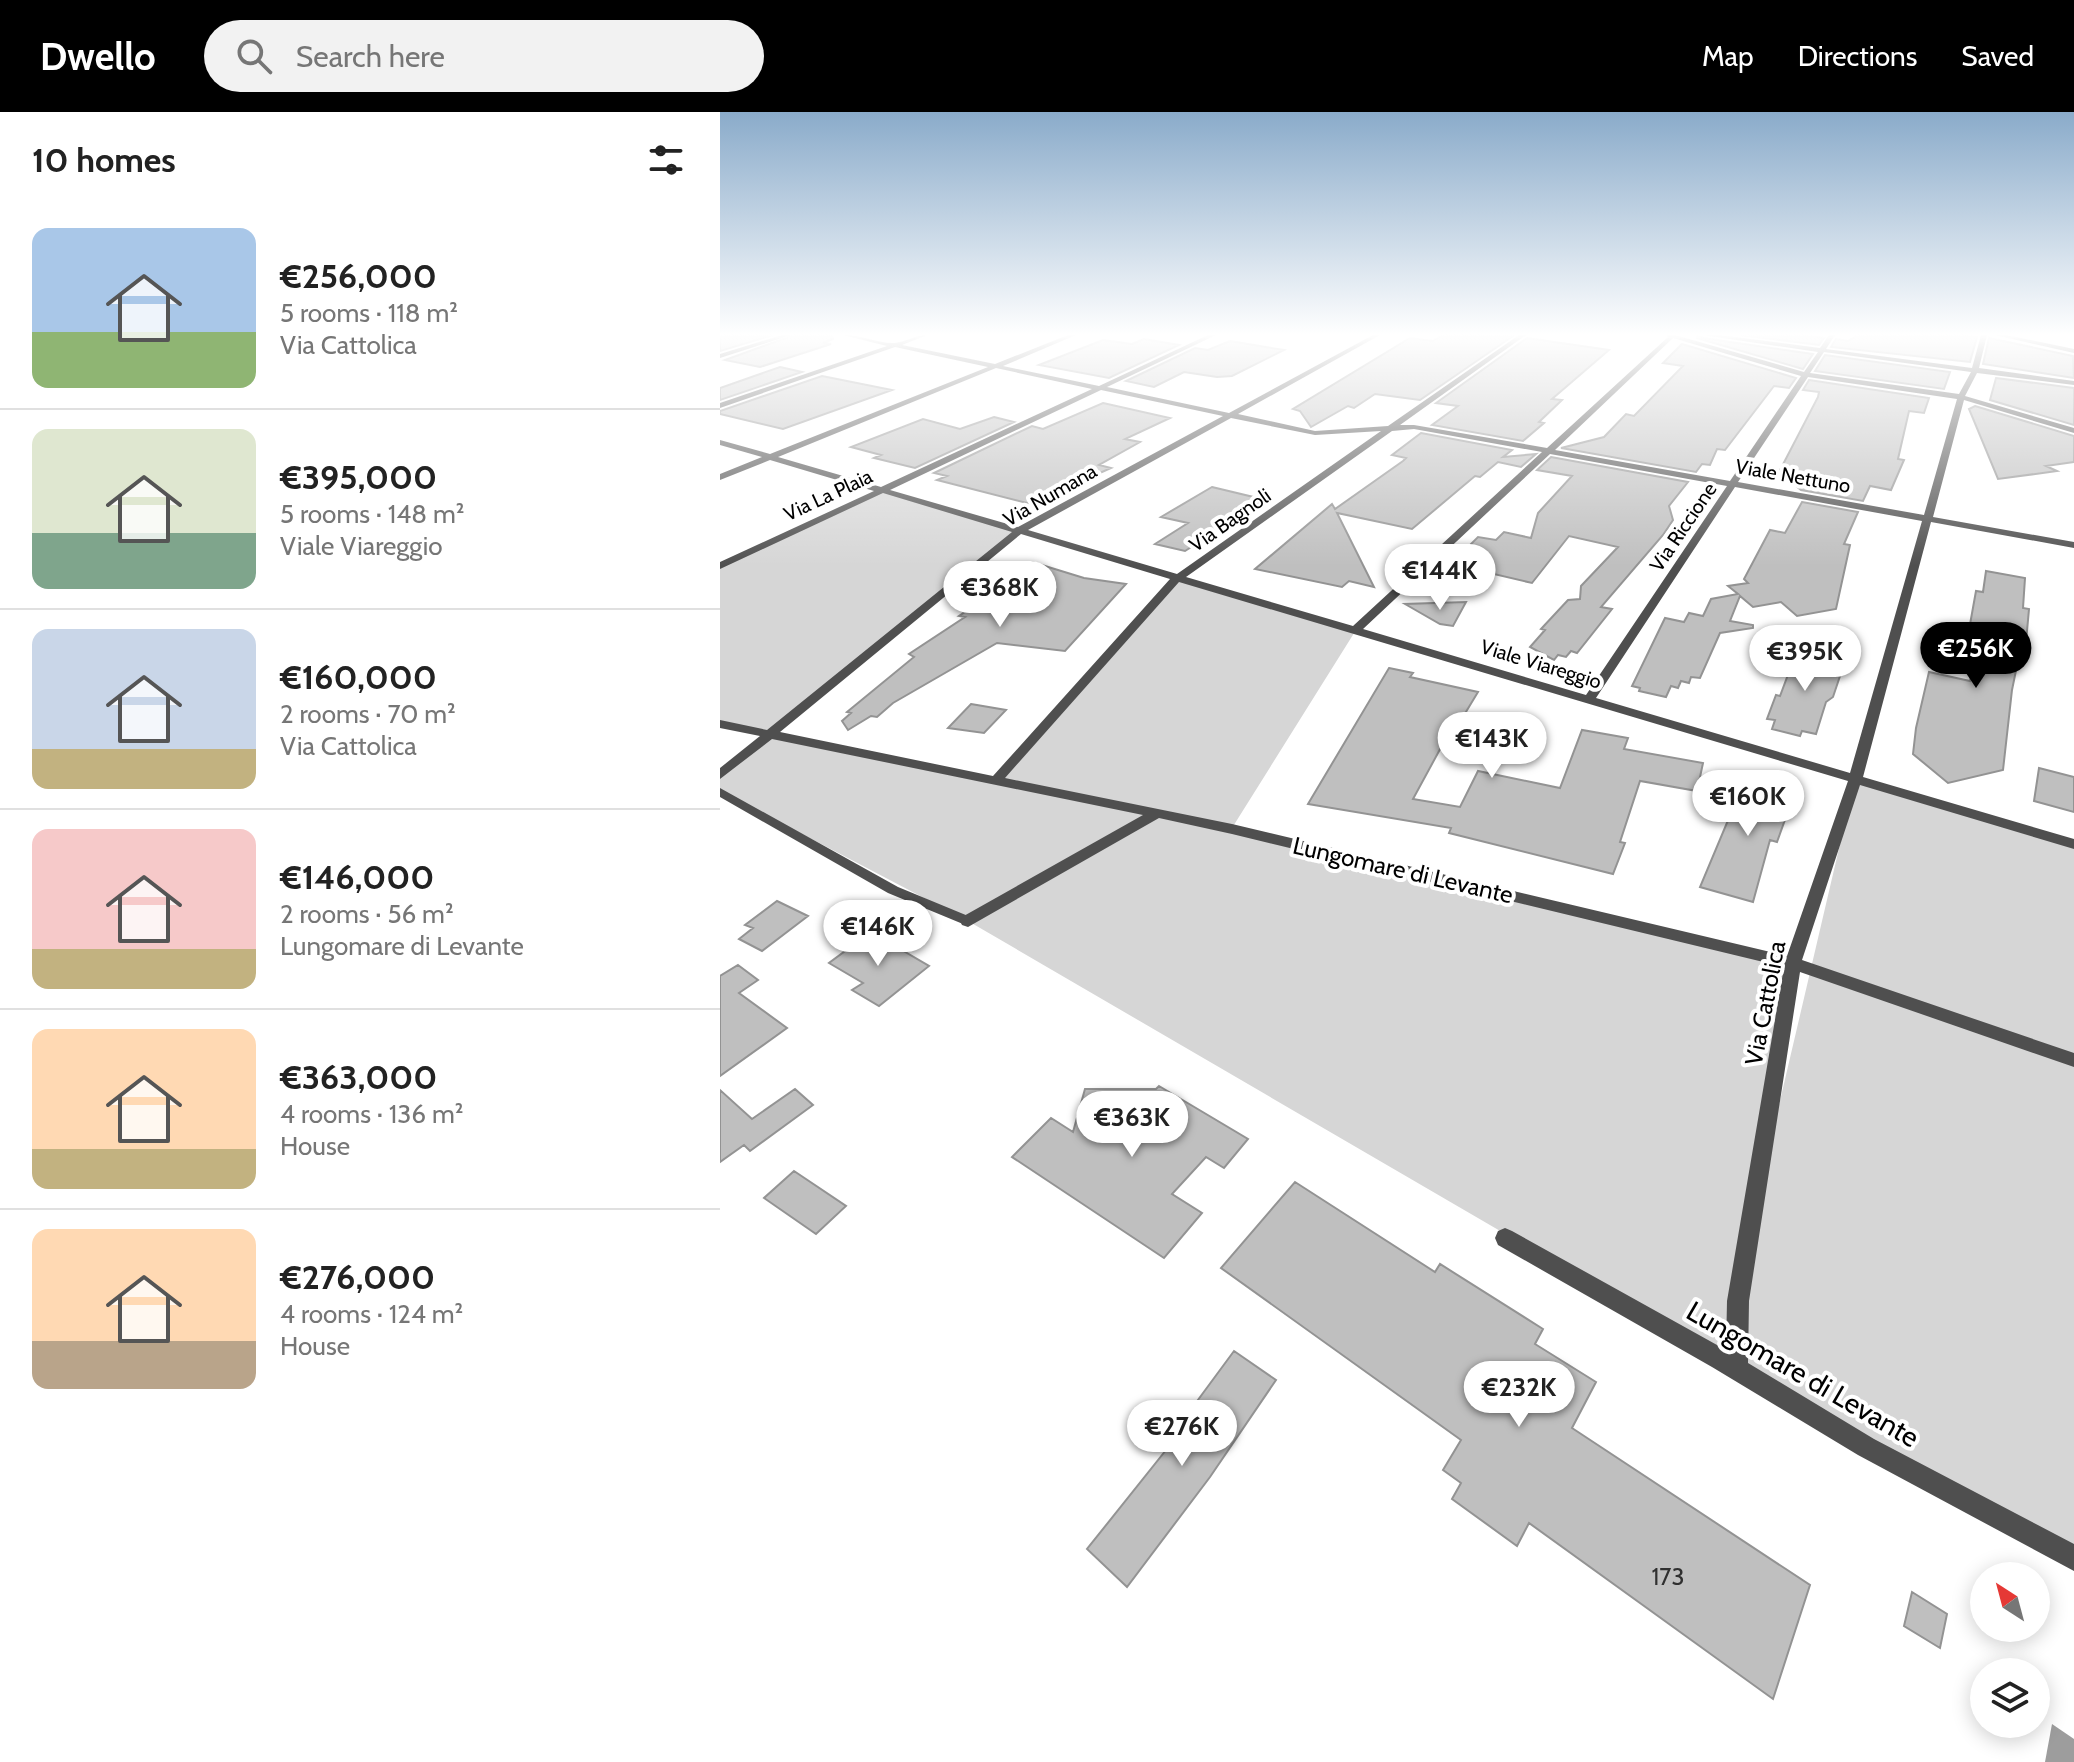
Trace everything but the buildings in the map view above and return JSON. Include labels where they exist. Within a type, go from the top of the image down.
[{"type":"street","points":[[720,477],[882,412]]},
{"type":"street","name":"Via La Plaia","points":[[720,566],[1049,412]]},
{"type":"street","name":"Viale Nettuno","points":[[1211,412],[1319,434],[1414,427],[2074,545]]},
{"type":"street","name":"Via Numana","points":[[720,775],[1019,531],[1236,412]]},
{"type":"street","name":"Via Bagnoli","points":[[997,779],[1179,578],[1415,412]]},
{"type":"street","points":[[1356,630],[1590,412]]},
{"type":"street","name":"Via Riccione","points":[[1589,699],[1779,412]]},
{"type":"street","name":"Via Cattolica","points":[[1737,1370],[1738,1301],[1793,963],[1855,780],[1957,412]]},
{"type":"street","points":[[2011,412],[2074,431]]},
{"type":"street","name":"Viale Viareggio","points":[[720,442],[2074,844]]},
{"type":"street","name":"Lungomare di Levante","points":[[720,724],[1158,813],[1793,963],[2074,1060]]},
{"type":"street","points":[[968,921],[1158,813]]},
{"type":"street","name":"Lungomare di Levante","points":[[1505,1238],[1866,1447],[2074,1558]]},
{"type":"lane","points":[[720,792],[893,890],[968,921]]},
{"type":"shaded area","points":[[883,489],[1019,531],[774,732],[996,780],[1179,578],[1356,630],[1232,828],[1793,963],[1725,1336],[1855,780],[2074,845],[2074,1551],[1720,1359],[968,921],[720,791],[720,775],[773,734],[720,724],[720,566]]},
{"type":"shaded area","points":[[2052,1724],[2074,1739],[2074,1762],[2045,1762]]}]
